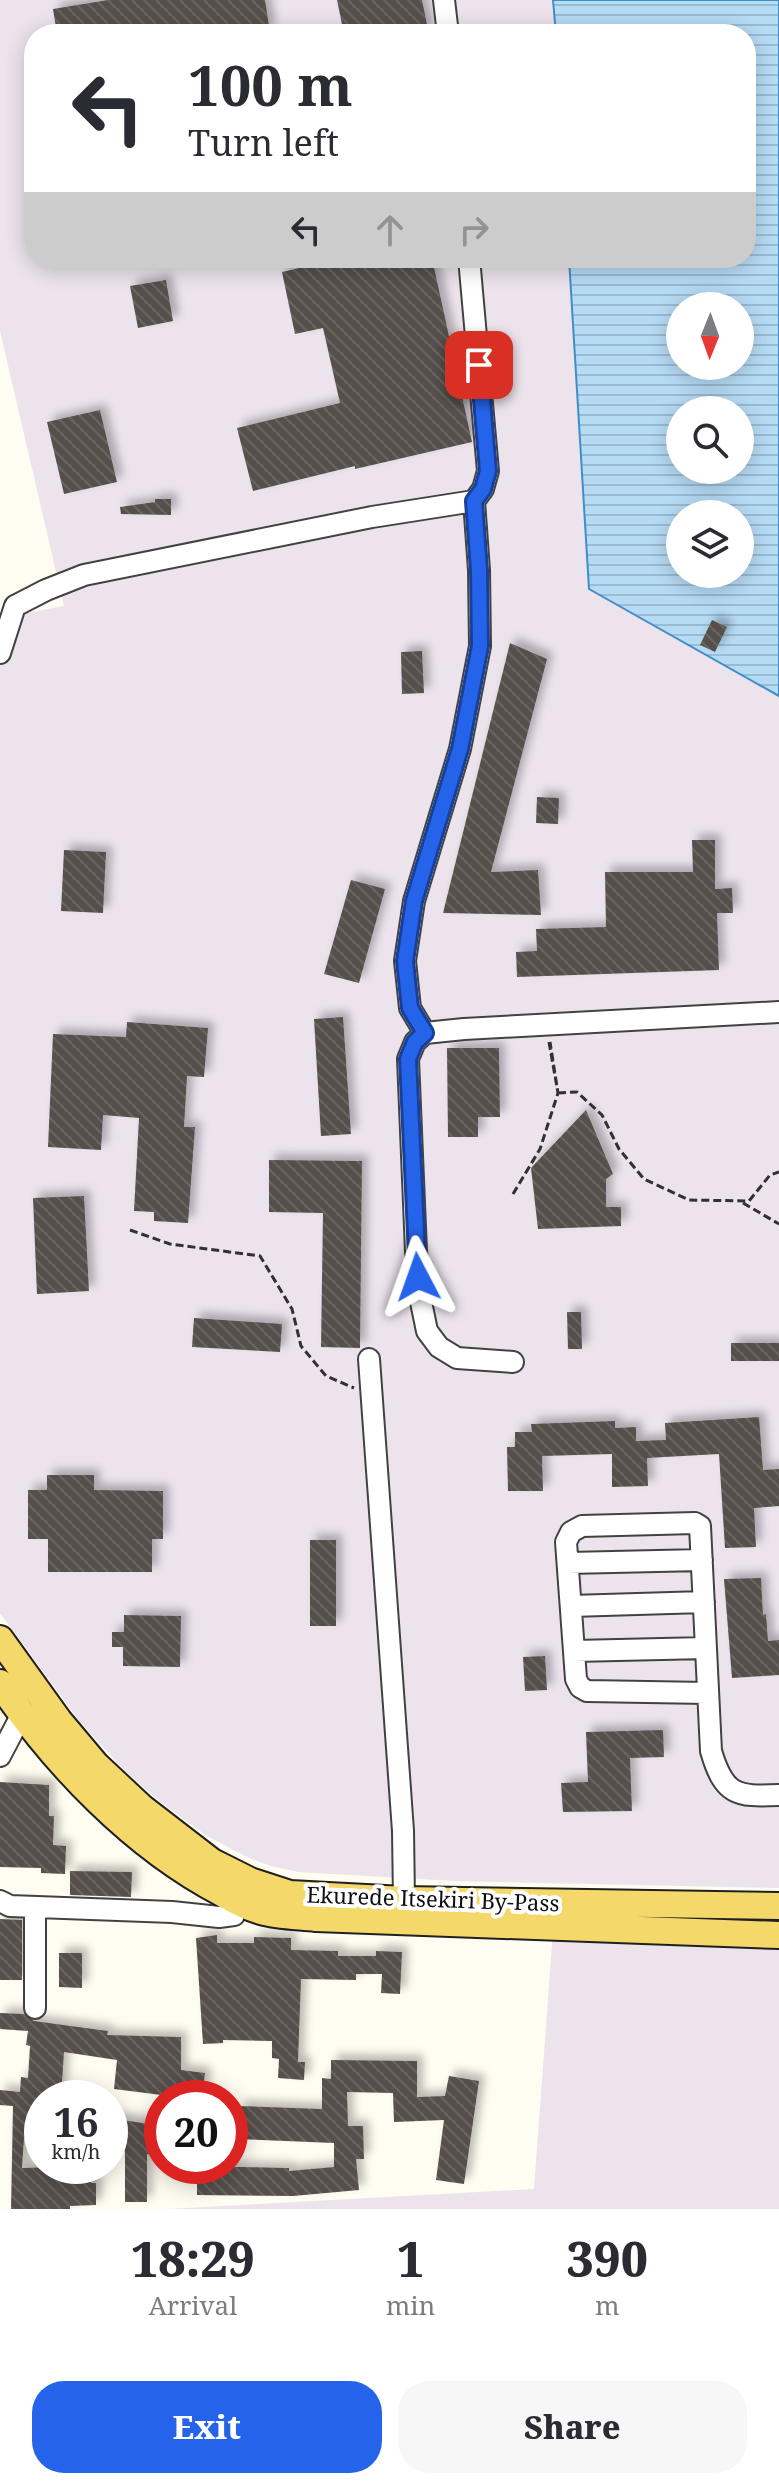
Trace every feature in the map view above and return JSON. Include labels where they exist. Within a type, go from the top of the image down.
[{"type":"main road","name":"Ekurede Itsekiri By-Pass","points":[[0,1639],[59,1721],[96,1765],[142,1808],[212,1862],[250,1881],[290,1894],[404,1900],[779,1906]]},
{"type":"main road","name":"Ekurede Itsekiri By-Pass","points":[[0,1683],[43,1742],[73,1775],[150,1847],[195,1879],[260,1911],[316,1918],[779,1935]]},
{"type":"street","points":[[444,0],[447,24]]},
{"type":"street","points":[[425,1033],[410,1008],[405,961],[414,901],[460,749],[480,646],[474,501],[483,489],[488,471],[470,268]]},
{"type":"street","points":[[0,653],[8,605],[84,575],[357,520],[474,501]]},
{"type":"street","points":[[513,1362],[457,1358],[439,1347],[427,1331],[416,1251],[408,1059],[415,1042],[425,1033],[464,1029],[779,1012]]},
{"type":"street","points":[[369,1359],[403,1831],[404,1900]]},
{"type":"street","points":[[707,1693],[582,1689],[576,1679],[568,1563],[568,1537],[576,1528],[695,1523],[701,1529],[711,1751],[718,1775],[732,1791],[752,1797],[779,1795]]},
{"type":"street","points":[[568,1563],[702,1560]]},
{"type":"street","points":[[571,1606],[704,1602]]},
{"type":"street","points":[[574,1651],[706,1648]]},
{"type":"street","points":[[0,1756],[22,1714]]},
{"type":"street","points":[[0,1901],[10,1906],[35,1908],[172,1912],[219,1917],[234,1915],[238,1901]]},
{"type":"street","points":[[35,1908],[35,2008]]},
{"type":"path","points":[[513,1194],[540,1149],[558,1093],[548,1024]]},
{"type":"path","points":[[558,1093],[577,1092],[602,1115],[619,1149],[644,1179],[689,1200],[749,1201],[770,1175],[779,1172]]},
{"type":"path","points":[[740,1201],[779,1224]]},
{"type":"path","points":[[130,1230],[170,1244],[260,1256],[292,1309],[301,1346],[326,1376],[372,1396]]},
{"type":"shaded area","points":[[0,0],[553,0],[555,24],[24,24],[24,268],[570,268],[590,589],[779,696],[779,1888],[455,1881],[298,1872],[271,1866],[207,1836],[164,1805],[124,1770],[80,1722],[0,1613],[0,618],[64,606],[0,331]]},
{"type":"shaded area","points":[[553,1931],[779,1937],[779,2209],[168,2209],[534,2189]]},
{"type":"water","points":[[553,0],[779,0],[779,696],[589,589],[570,268],[756,268],[756,24],[555,24]]},
{"type":"building","points":[[108,0],[265,0],[269,24],[55,24],[53,9]]},
{"type":"building","points":[[337,0],[422,0],[427,24],[342,24]]},
{"type":"building","points":[[299,268],[434,268],[472,442],[253,491],[237,428],[340,403],[323,328],[295,334],[282,272]]},
{"type":"building","points":[[166,280],[173,321],[138,328],[130,286]]},
{"type":"building","points":[[100,410],[117,482],[64,494],[47,422]]},
{"type":"building","points":[[155,499],[171,499],[171,515],[121,514],[120,507],[155,502]]},
{"type":"building","points":[[712,620],[727,627],[715,652],[700,645]]},
{"type":"building","points":[[510,643],[547,659],[491,872],[538,870],[541,915],[443,913]]},
{"type":"building","points":[[422,651],[424,693],[402,694],[401,652]]},
{"type":"building","points":[[537,797],[559,798],[558,824],[536,823]]},
{"type":"building","points":[[692,840],[715,840],[715,889],[732,888],[733,913],[717,913],[719,970],[517,977],[516,952],[537,951],[536,929],[606,927],[605,872],[693,872]]},
{"type":"building","points":[[64,850],[106,852],[103,913],[61,911]]},
{"type":"building","points":[[351,880],[385,889],[359,983],[324,974]]},
{"type":"building","points":[[343,1017],[351,1134],[321,1136],[314,1019]]},
{"type":"building","points":[[127,1022],[208,1028],[204,1077],[187,1076],[184,1127],[195,1127],[188,1223],[154,1221],[154,1212],[134,1211],[139,1118],[103,1115],[101,1150],[48,1147],[53,1034],[126,1037]]},
{"type":"building","points":[[447,1048],[499,1048],[500,1117],[478,1117],[478,1137],[448,1137]]},
{"type":"building","points":[[586,1110],[613,1174],[606,1179],[606,1207],[621,1207],[621,1226],[538,1229],[531,1168]]},
{"type":"building","points":[[269,1160],[362,1161],[360,1348],[321,1347],[323,1213],[269,1212]]},
{"type":"building","points":[[84,1196],[89,1291],[37,1294],[33,1198]]},
{"type":"building","points":[[567,1312],[581,1312],[582,1349],[568,1349]]},
{"type":"building","points":[[194,1318],[282,1324],[280,1352],[192,1347]]},
{"type":"building","points":[[731,1343],[779,1343],[779,1361],[731,1361]]},
{"type":"building","points":[[759,1417],[763,1470],[779,1469],[779,1506],[754,1508],[756,1547],[725,1548],[719,1454],[647,1458],[648,1486],[612,1487],[612,1454],[542,1456],[543,1491],[508,1491],[507,1447],[515,1447],[515,1432],[532,1432],[531,1424],[615,1421],[615,1428],[636,1427],[636,1441],[666,1440],[665,1423]]},
{"type":"building","points":[[47,1475],[94,1475],[94,1490],[163,1491],[163,1539],[152,1539],[152,1572],[48,1572],[48,1539],[28,1539],[28,1490],[47,1490]]},
{"type":"building","points":[[310,1540],[336,1540],[336,1626],[310,1626]]},
{"type":"building","points":[[761,1578],[768,1641],[779,1640],[779,1675],[732,1678],[724,1579]]},
{"type":"building","points":[[124,1615],[181,1616],[180,1667],[123,1666],[123,1647],[112,1647],[112,1632],[124,1632]]},
{"type":"building","points":[[545,1656],[547,1690],[525,1691],[523,1657]]},
{"type":"building","points":[[663,1730],[664,1757],[630,1758],[632,1811],[563,1812],[561,1783],[588,1782],[586,1732]]},
{"type":"building","points":[[0,1782],[49,1785],[49,1816],[54,1816],[53,1845],[66,1846],[65,1874],[41,1873],[41,1868],[0,1867]]},
{"type":"building","points":[[70,1871],[132,1872],[131,1897],[70,1895]]},
{"type":"building","points":[[0,1919],[22,1920],[22,1980],[0,1980]]},
{"type":"building","points":[[217,1935],[217,1943],[254,1943],[254,1937],[291,1938],[291,1950],[338,1951],[338,1956],[376,1956],[376,1951],[402,1952],[400,1994],[381,1993],[382,1974],[356,1974],[356,1980],[301,1979],[298,2062],[305,2062],[304,2080],[278,2078],[279,2059],[272,2058],[272,2041],[223,2040],[223,2043],[203,2044],[196,1938]]},
{"type":"building","points":[[59,1953],[82,1953],[82,1988],[59,1987]]},
{"type":"building","points":[[0,2013],[24,2014],[34,2021],[108,2031],[107,2035],[181,2037],[181,2070],[205,2073],[204,2080],[144,2080],[144,2093],[128,2091],[128,2080],[115,2080],[117,2060],[64,2052],[62,2080],[24,2080],[24,2184],[96,2184],[96,2205],[70,2206],[70,2209],[11,2209],[13,2106],[0,2105],[0,2090],[20,2092],[21,2077],[28,2078],[30,2046],[26,2045],[28,2031],[0,2029]]},
{"type":"building","points":[[331,2060],[417,2061],[417,2097],[445,2096],[449,2076],[479,2081],[464,2184],[436,2180],[444,2120],[394,2122],[393,2093],[347,2092],[348,2126],[363,2126],[364,2159],[356,2159],[359,2190],[293,2196],[197,2195],[197,2184],[248,2184],[248,2167],[289,2168],[289,2171],[334,2167],[334,2143],[248,2139],[248,2106],[322,2109],[322,2078],[331,2079]]},
{"type":"building","points":[[128,2121],[144,2123],[147,2202],[125,2202]]},
{"type":"route","points":[[418,1277],[408,1059],[415,1042],[425,1033],[410,1008],[405,961],[414,901],[460,749],[480,646],[474,501],[483,489],[488,471],[479,365]]}]
